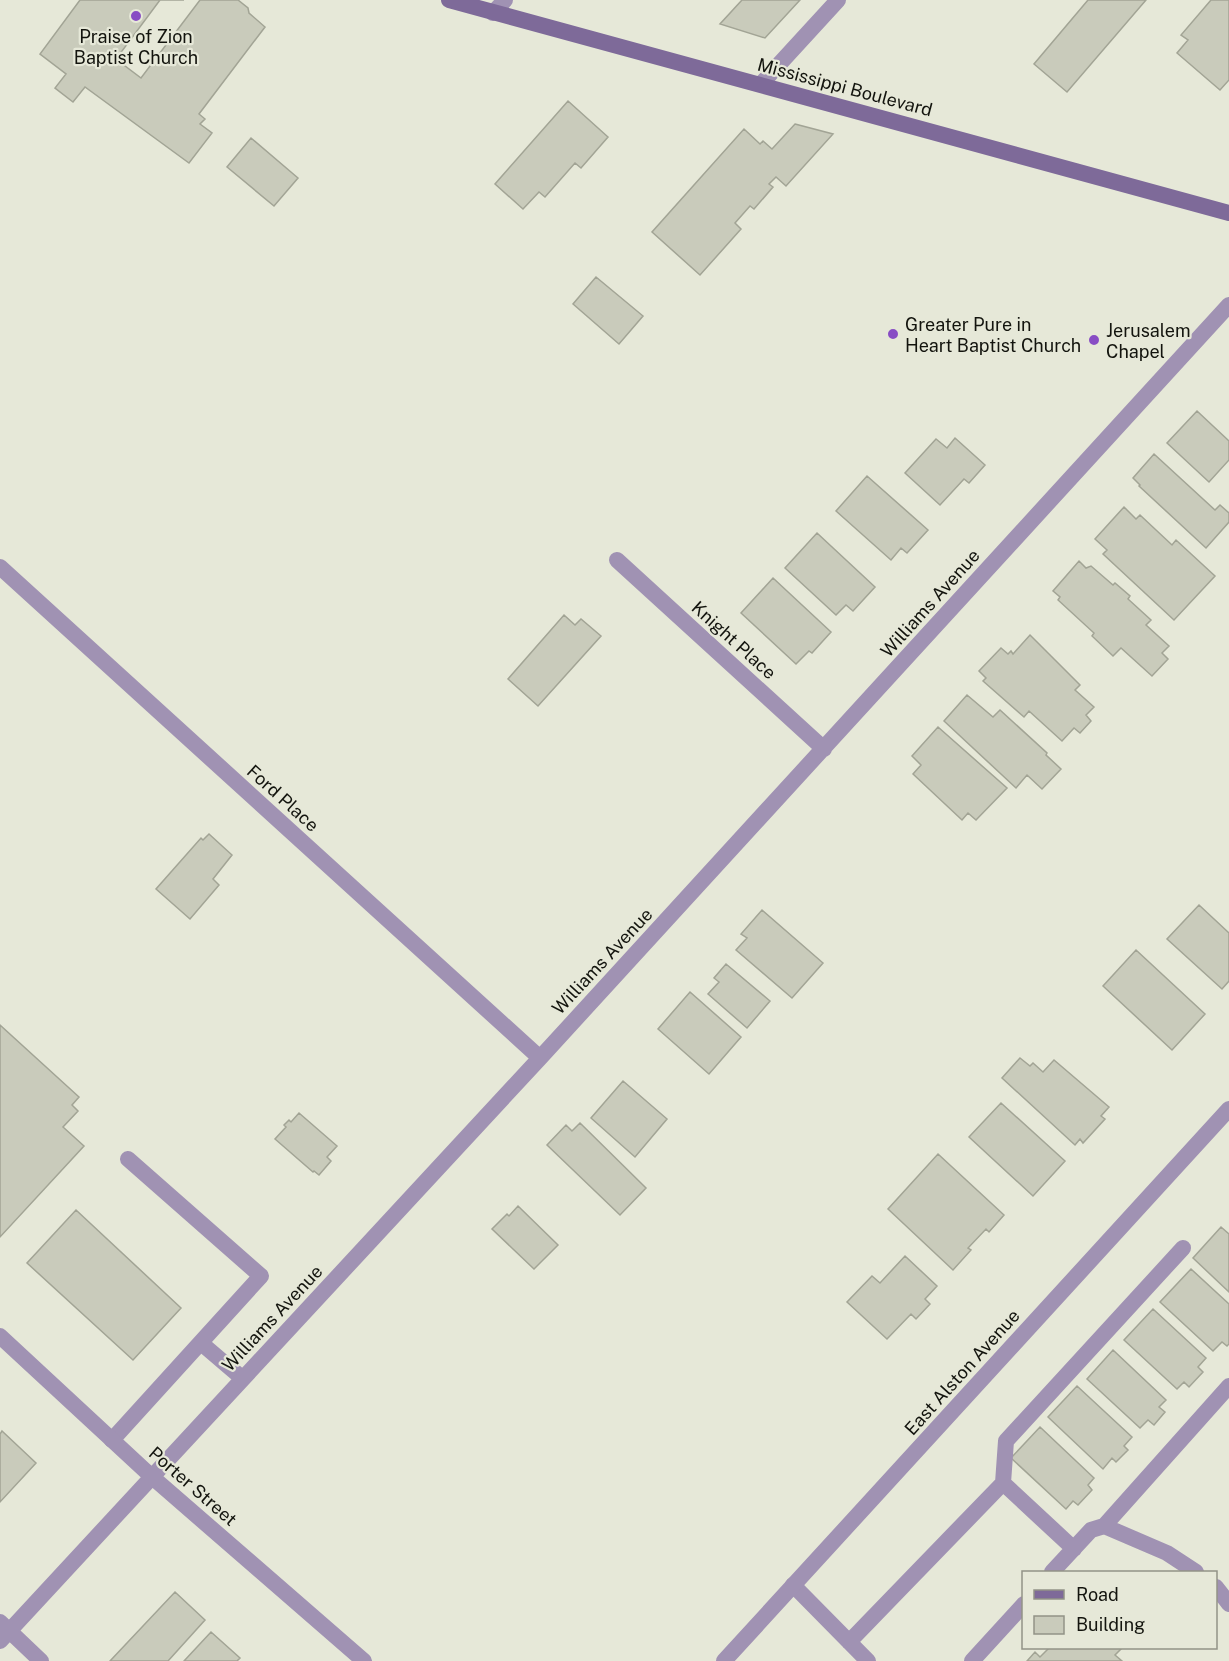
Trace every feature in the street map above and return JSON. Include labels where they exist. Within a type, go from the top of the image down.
[{"type":"main road","name":"Mississippi Boulevard","points":[[449,0],[1229,213]]},
{"type":"street","points":[[493,13],[505,0]]},
{"type":"street","points":[[761,84],[838,0]]},
{"type":"street","name":"Williams Avenue","points":[[3,1631],[151,1476],[540,1058],[1229,305]]},
{"type":"street","name":"Knight Place","points":[[617,560],[824,749]]},
{"type":"street","name":"Ford Place","points":[[0,567],[540,1058]]},
{"type":"street","name":"East Alston Avenue","points":[[723,1661],[1229,1109]]},
{"type":"street","points":[[112,1440],[261,1276],[128,1159]]},
{"type":"street","points":[[849,1642],[1003,1483],[1006,1441],[1183,1248]]},
{"type":"street","name":"Porter Street","points":[[0,1336],[151,1476],[364,1661]]},
{"type":"street","points":[[201,1343],[242,1378]]},
{"type":"street","points":[[1053,1571],[1090,1530],[1104,1526],[1229,1386]]},
{"type":"street","points":[[1003,1483],[1074,1549]]},
{"type":"street","points":[[1104,1526],[1167,1553],[1194,1571]]},
{"type":"street","points":[[793,1585],[868,1661]]},
{"type":"street","points":[[1217,1589],[1229,1604]]},
{"type":"street","points":[[972,1661],[1022,1605]]},
{"type":"street","points":[[3,1631],[41,1661]]},
{"type":"building","points":[[80,0],[160,0],[116,59],[141,78],[200,0],[238,0],[265,27],[199,114],[205,119],[200,124],[212,133],[189,163],[85,87],[73,102],[55,88],[66,74],[40,54]]},
{"type":"building","points":[[742,0],[800,0],[765,38],[720,24]]},
{"type":"building","points":[[1088,0],[1146,0],[1067,92],[1034,64]]},
{"type":"building","points":[[1211,0],[1229,0],[1229,80],[1220,90],[1177,53],[1188,40],[1181,35]]},
{"type":"building","points":[[568,101],[608,137],[581,168],[575,163],[545,197],[539,192],[523,209],[495,184]]},
{"type":"building","points":[[795,124],[833,134],[786,186],[776,177],[769,184],[773,187],[754,209],[750,206],[735,223],[741,229],[700,275],[652,232],[744,129],[760,144],[763,141],[772,149]]},
{"type":"building","points":[[251,138],[298,178],[274,206],[227,167]]},
{"type":"building","points":[[596,277],[643,316],[619,344],[573,304]]},
{"type":"building","points":[[1197,411],[1229,441],[1229,460],[1209,482],[1167,443]]},
{"type":"building","points":[[955,438],[985,465],[969,483],[964,479],[940,505],[905,473],[936,439],[947,448]]},
{"type":"building","points":[[1154,454],[1215,510],[1220,505],[1229,513],[1229,522],[1206,548],[1133,478]]},
{"type":"building","points":[[867,476],[928,530],[907,553],[901,548],[891,560],[836,511]]},
{"type":"building","points":[[1124,507],[1136,519],[1140,515],[1172,545],[1176,540],[1215,576],[1174,620],[1103,554],[1107,550],[1095,539]]},
{"type":"building","points":[[817,533],[875,587],[853,611],[846,605],[836,615],[785,568]]},
{"type":"building","points":[[1079,561],[1086,568],[1091,566],[1130,596],[1128,599],[1151,620],[1146,625],[1169,646],[1162,653],[1168,659],[1152,676],[1121,648],[1113,656],[1092,636],[1094,633],[1058,600],[1060,597],[1053,591]]},
{"type":"building","points":[[773,578],[831,632],[812,653],[809,651],[796,664],[741,613]]},
{"type":"building","points":[[564,615],[575,625],[581,619],[601,636],[538,706],[508,679]]},
{"type":"building","points":[[1030,635],[1080,685],[1075,690],[1094,707],[1086,715],[1091,721],[1080,733],[1074,728],[1062,741],[1029,711],[1024,717],[983,681],[986,678],[979,671],[1001,648],[1008,654],[1011,651],[1013,654]]},
{"type":"building","points":[[967,695],[993,717],[1000,710],[1061,769],[1042,789],[1027,775],[1016,788],[944,721]]},
{"type":"building","points":[[938,727],[1007,788],[976,820],[968,813],[962,820],[913,774],[921,765],[912,756]]},
{"type":"building","points":[[209,834],[232,855],[213,879],[219,885],[190,919],[156,889],[201,838],[203,840]]},
{"type":"building","points":[[1199,905],[1229,933],[1229,981],[1222,989],[1167,939]]},
{"type":"building","points":[[762,910],[823,963],[792,998],[736,950],[747,938],[741,934]]},
{"type":"building","points":[[1136,950],[1205,1014],[1172,1050],[1103,986]]},
{"type":"building","points":[[726,964],[770,1001],[747,1028],[708,994],[719,982],[714,978]]},
{"type":"building","points":[[690,992],[741,1037],[709,1074],[658,1029]]},
{"type":"building","points":[[0,1025],[79,1097],[72,1105],[78,1111],[63,1127],[84,1146],[0,1237]]},
{"type":"building","points":[[1020,1058],[1030,1066],[1033,1063],[1043,1072],[1054,1060],[1109,1107],[1101,1116],[1105,1119],[1083,1143],[1080,1139],[1075,1145],[1002,1078]]},
{"type":"building","points":[[623,1081],[667,1119],[635,1157],[591,1118]]},
{"type":"building","points":[[1001,1103],[1065,1161],[1033,1196],[969,1137]]},
{"type":"building","points":[[299,1113],[337,1146],[327,1157],[331,1161],[319,1175],[275,1139],[286,1127],[284,1125],[289,1120],[291,1122]]},
{"type":"building","points":[[580,1123],[646,1188],[620,1215],[547,1145],[566,1125],[572,1131]]},
{"type":"building","points":[[938,1154],[1004,1215],[989,1232],[986,1229],[968,1248],[971,1250],[953,1270],[888,1209]]},
{"type":"building","points":[[518,1206],[558,1245],[534,1269],[492,1229]]},
{"type":"building","points":[[76,1210],[181,1308],[133,1360],[27,1263]]},
{"type":"building","points":[[1221,1227],[1229,1234],[1229,1292],[1193,1258]]},
{"type":"building","points":[[905,1256],[937,1286],[925,1299],[930,1304],[916,1319],[911,1314],[887,1339],[847,1302],[872,1276],[880,1283]]},
{"type":"building","points":[[1191,1269],[1229,1304],[1229,1344],[1227,1346],[1222,1342],[1213,1351],[1160,1302]]},
{"type":"building","points":[[1153,1309],[1206,1358],[1198,1367],[1203,1372],[1189,1387],[1184,1382],[1177,1389],[1124,1340]]},
{"type":"building","points":[[1113,1350],[1166,1400],[1159,1407],[1165,1412],[1154,1425],[1148,1420],[1140,1428],[1087,1379]]},
{"type":"building","points":[[1077,1386],[1132,1437],[1124,1446],[1128,1450],[1116,1462],[1112,1458],[1103,1469],[1048,1417]]},
{"type":"building","points":[[1040,1427],[1094,1478],[1088,1485],[1092,1490],[1078,1505],[1073,1501],[1066,1509],[1011,1458]]},
{"type":"building","points":[[2,1431],[36,1463],[0,1502],[0,1434]]},
{"type":"building","points":[[175,1592],[205,1620],[168,1661],[110,1661]]},
{"type":"building","points":[[211,1632],[240,1658],[237,1661],[184,1661]]},
{"type":"building","points":[[1048,1649],[1121,1649],[1115,1655],[1122,1661],[1027,1661],[1035,1652],[1040,1657]]},
{"type":"place","name":"Praise of Zion Baptist Church","points":[[136,16]]},
{"type":"place","name":"Greater Pure in Heart Baptist Church","points":[[893,334]]},
{"type":"place","name":"Jerusalem Chapel","points":[[1094,340]]}]
